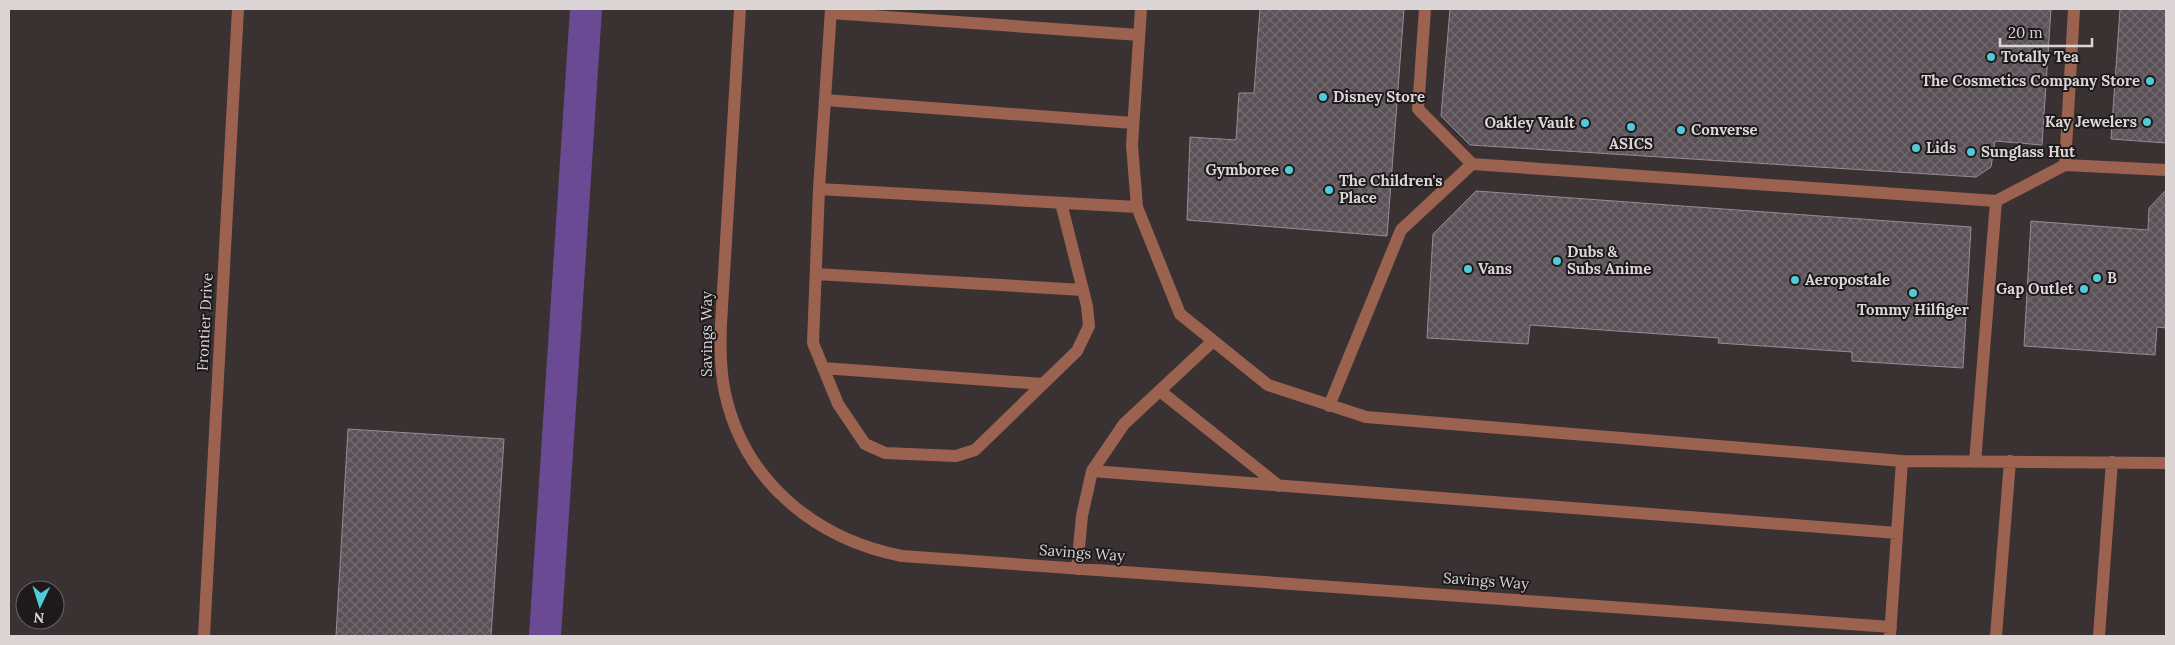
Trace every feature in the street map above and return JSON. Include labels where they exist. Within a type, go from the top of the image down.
[{"type":"street","name":"Frontier Drive","points":[[204,636],[238,9]]},
{"type":"street","name":"Savings Way","points":[[740,9],[720,324],[720,360],[725,393],[736,430],[749,456],[770,485],[798,510],[827,531],[858,545],[902,556],[1890,631]]},
{"type":"street","points":[[1141,9],[1132,145],[1137,207],[1180,314],[1268,385],[1366,418],[1902,461],[2166,463]]},
{"type":"street","points":[[1425,9],[1418,109],[1472,164],[1996,202],[2065,165],[2166,170]]},
{"type":"street","points":[[2065,165],[2074,9]]},
{"type":"street","points":[[1061,203],[1083,290],[1089,326],[1077,351],[975,450],[956,456],[885,453],[866,444],[838,404],[813,343],[819,189],[831,11],[1139,35]]},
{"type":"street","points":[[825,100],[1133,123]]},
{"type":"street","points":[[1330,406],[1401,230],[1472,164]]},
{"type":"street","points":[[819,189],[1137,207]]},
{"type":"street","points":[[1975,462],[1996,202]]},
{"type":"street","points":[[816,274],[1083,290]]},
{"type":"street","points":[[1077,569],[1082,516],[1092,471],[1124,424],[1213,341]]},
{"type":"street","points":[[823,368],[1043,384]]},
{"type":"street","points":[[1160,391],[1279,486]]},
{"type":"street","points":[[1890,631],[1902,461]]},
{"type":"street","points":[[1996,636],[2010,462]]},
{"type":"street","points":[[2098,636],[2112,462]]},
{"type":"street","points":[[1092,471],[1897,533]]},
{"type":"building","points":[[1260,9],[1404,9],[1387,236],[1187,220],[1190,137],[1236,140],[1239,93],[1254,93]]},
{"type":"building","points":[[1450,9],[2051,9],[2042,145],[1995,141],[1991,167],[1976,177],[1470,145],[1441,116]]},
{"type":"building","points":[[2120,9],[2166,9],[2166,143],[2111,139]]},
{"type":"building","name":"B","points":[[2166,190],[2166,328],[2157,327],[2155,355],[2024,346],[2031,221],[2148,230],[2149,208]]},
{"type":"building","points":[[1476,191],[1971,227],[1963,368],[1852,361],[1852,352],[1718,343],[1719,338],[1530,325],[1528,344],[1427,338],[1433,234]]},
{"type":"building","points":[[348,429],[504,439],[491,636],[336,636]]},
{"type":"waterway","points":[[545,636],[586,9]]},
{"type":"place","name":"Totally Tea","points":[[1991,57]]},
{"type":"place","name":"The Cosmetics Company Store","points":[[2150,81]]},
{"type":"place","name":"Disney Store","points":[[1323,97]]},
{"type":"place","name":"Kay Jewelers","points":[[2147,122]]},
{"type":"place","name":"Oakley Vault","points":[[1585,123]]},
{"type":"place","name":"ASICS","points":[[1631,127]]},
{"type":"place","name":"Converse","points":[[1681,130]]},
{"type":"place","name":"Lids","points":[[1916,148]]},
{"type":"place","name":"Sunglass Hut","points":[[1971,152]]},
{"type":"place","name":"Gymboree","points":[[1289,170]]},
{"type":"place","name":"The Children's Place","points":[[1329,190]]},
{"type":"place","name":"Dubs & Subs Anime","points":[[1557,261]]},
{"type":"place","name":"Vans","points":[[1468,269]]},
{"type":"place","name":"B","points":[[2097,278]]},
{"type":"place","name":"Aeropostale","points":[[1795,280]]},
{"type":"place","name":"Gap Outlet","points":[[2084,289]]},
{"type":"place","name":"Tommy Hilfiger","points":[[1913,293]]}]
